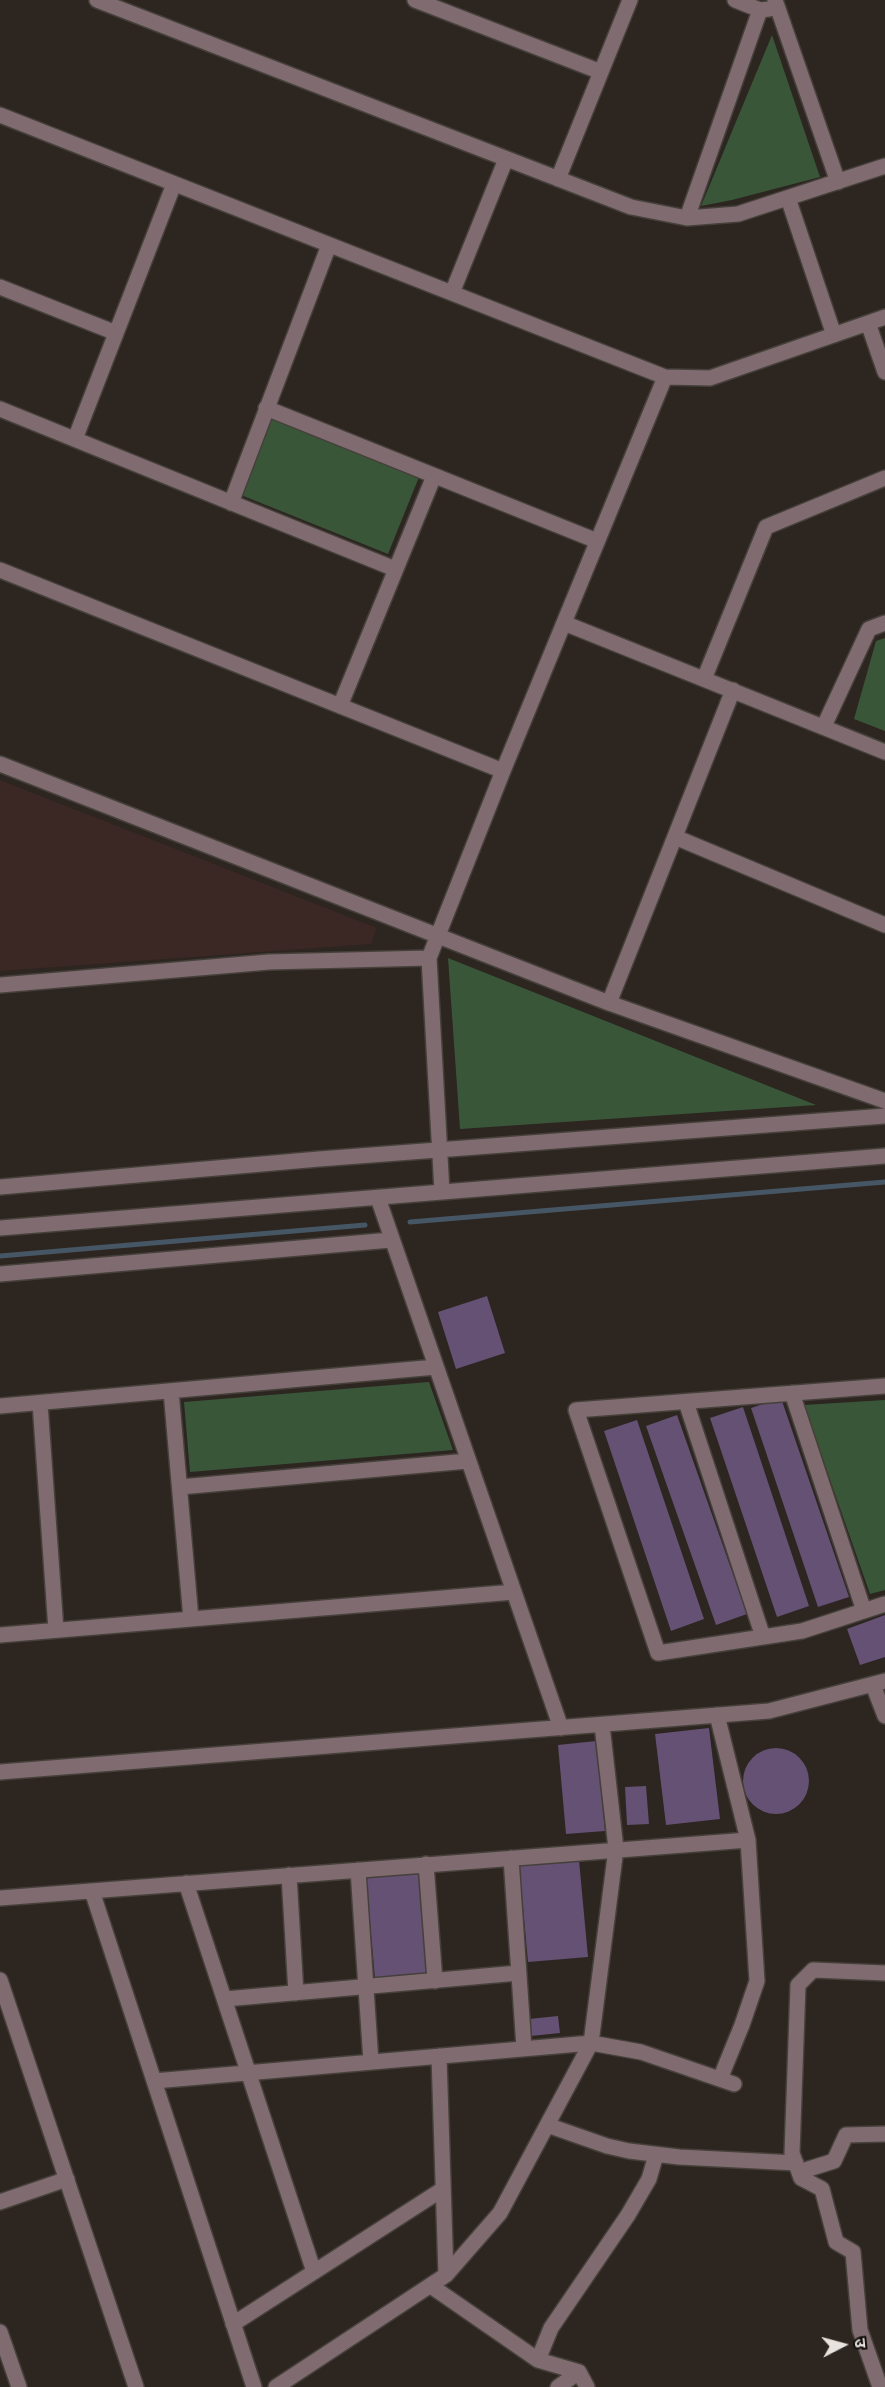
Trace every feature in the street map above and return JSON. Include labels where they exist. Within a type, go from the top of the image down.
[{"type":"street","points":[[98,0],[123,5],[631,207],[687,218],[738,214],[885,166]]},
{"type":"street","points":[[415,0],[601,72]]},
{"type":"street","points":[[558,179],[630,0]]},
{"type":"street","points":[[735,0],[760,10],[776,4],[838,182]]},
{"type":"street","points":[[687,218],[760,10]]},
{"type":"street","points":[[0,115],[665,376],[710,378],[885,318]]},
{"type":"street","points":[[452,293],[506,159]]},
{"type":"street","points":[[75,439],[174,184]]},
{"type":"street","points":[[788,198],[834,335]]},
{"type":"street","points":[[231,502],[329,245]]},
{"type":"street","points":[[0,287],[116,333]]},
{"type":"street","points":[[868,323],[885,372]]},
{"type":"street","points":[[442,1192],[429,958],[665,376]]},
{"type":"street","points":[[267,408],[597,541]]},
{"type":"street","points":[[0,409],[395,569]]},
{"type":"street","points":[[340,706],[434,476]]},
{"type":"street","points":[[704,679],[766,526],[885,478]]},
{"type":"street","points":[[0,570],[503,771]]},
{"type":"street","points":[[564,623],[885,752]]},
{"type":"street","points":[[824,726],[869,629],[885,623]]},
{"type":"street","points":[[609,1003],[733,690]]},
{"type":"street","points":[[0,765],[609,1003],[885,1101]]},
{"type":"street","points":[[675,837],[885,925]]},
{"type":"street","points":[[0,985],[269,962],[429,958]]},
{"type":"street","points":[[0,1187],[438,1150],[885,1116]]},
{"type":"street","points":[[0,1228],[885,1156]]},
{"type":"street","points":[[378,1198],[561,1728]]},
{"type":"street","points":[[0,1274],[391,1240]]},
{"type":"street","points":[[0,1406],[436,1367]]},
{"type":"street","points":[[885,1386],[576,1410],[658,1653],[802,1631],[885,1604]]},
{"type":"street","points":[[171,1391],[191,1619]]},
{"type":"street","points":[[792,1393],[864,1611]]},
{"type":"street","points":[[40,1402],[56,1630]]},
{"type":"street","points":[[686,1402],[763,1637]]},
{"type":"street","points":[[180,1487],[468,1461]]},
{"type":"street","points":[[0,1635],[514,1592]]},
{"type":"street","points":[[0,1772],[769,1711],[879,1683],[885,1716]]},
{"type":"street","points":[[154,2081],[591,2043],[641,2052],[727,2082],[742,2025],[757,1981],[748,1840],[717,1715]]},
{"type":"street","points":[[276,2387],[446,2276],[500,2213],[591,2043],[616,1849],[602,1725]]},
{"type":"street","points":[[0,1898],[748,1840]]},
{"type":"street","points":[[511,1858],[524,2048]]},
{"type":"street","points":[[426,1864],[435,1981]]},
{"type":"street","points":[[358,1870],[371,2062]]},
{"type":"street","points":[[289,1875],[296,1993]]},
{"type":"street","points":[[186,1883],[314,2272]]},
{"type":"street","points":[[92,1891],[254,2387]]},
{"type":"street","points":[[880,2387],[860,2330],[853,2252],[836,2242],[822,2189],[801,2178],[792,2153],[798,1985],[813,1970],[885,1973]]},
{"type":"street","points":[[225,1999],[518,1973]]},
{"type":"street","points":[[0,1980],[136,2387]]},
{"type":"street","points":[[439,2056],[446,2276]]},
{"type":"street","points":[[547,2125],[606,2146],[656,2155],[798,2168],[834,2161],[846,2135],[885,2134]]},
{"type":"street","points":[[538,2360],[551,2328],[628,2215],[649,2179],[656,2155]]},
{"type":"street","points":[[0,2202],[67,2179]]},
{"type":"street","points":[[233,2324],[443,2189]]},
{"type":"street","points":[[431,2286],[538,2360],[579,2372],[587,2387]]},
{"type":"street","points":[[0,2332],[19,2387]]},
{"type":"street","points":[[558,2387],[579,2372]]},
{"type":"shaded area","points":[[0,780],[377,928],[371,944],[0,971]]},
{"type":"green space","points":[[772,35],[820,177],[701,206]]},
{"type":"green space","points":[[272,418],[419,477],[388,554],[241,495]]},
{"type":"green space","points":[[885,638],[885,731],[854,719],[876,641]]},
{"type":"green space","points":[[448,958],[816,1105],[460,1129]]},
{"type":"green space","points":[[429,1382],[453,1450],[190,1472],[184,1402]]},
{"type":"green space","points":[[885,1400],[885,1590],[870,1594],[804,1405]]},
{"type":"building","points":[[487,1296],[505,1353],[456,1369],[438,1312]]},
{"type":"building","points":[[781,1398],[849,1597],[818,1607],[751,1408]]},
{"type":"building","points":[[743,1407],[809,1606],[777,1617],[710,1418]]},
{"type":"building","points":[[677,1415],[747,1614],[716,1625],[646,1426]]},
{"type":"building","points":[[637,1420],[704,1619],[671,1631],[604,1431]]},
{"type":"building","points":[[885,1615],[885,1657],[860,1665],[847,1629]]},
{"type":"building","points":[[709,1728],[720,1819],[666,1825],[655,1734]]},
{"type":"building","points":[[596,1741],[605,1831],[566,1834],[558,1745]]},
{"type":"building","points":[[776,1748],[788,1751],[799,1758],[806,1769],[809,1781],[806,1793],[799,1804],[788,1811],[776,1814],[764,1811],[753,1804],[746,1793],[743,1781],[746,1769],[753,1758],[764,1751]]},
{"type":"building","points":[[646,1786],[649,1824],[627,1825],[625,1787]]},
{"type":"building","points":[[579,1860],[588,1957],[528,1962],[519,1865]]},
{"type":"building","points":[[422,1871],[431,1974],[375,1979],[366,1876]]},
{"type":"building","points":[[558,2016],[560,2033],[531,2036],[529,2019]]},
{"type":"waterway","points":[[410,1222],[885,1182]]},
{"type":"waterway","points":[[0,1256],[365,1225]]}]
